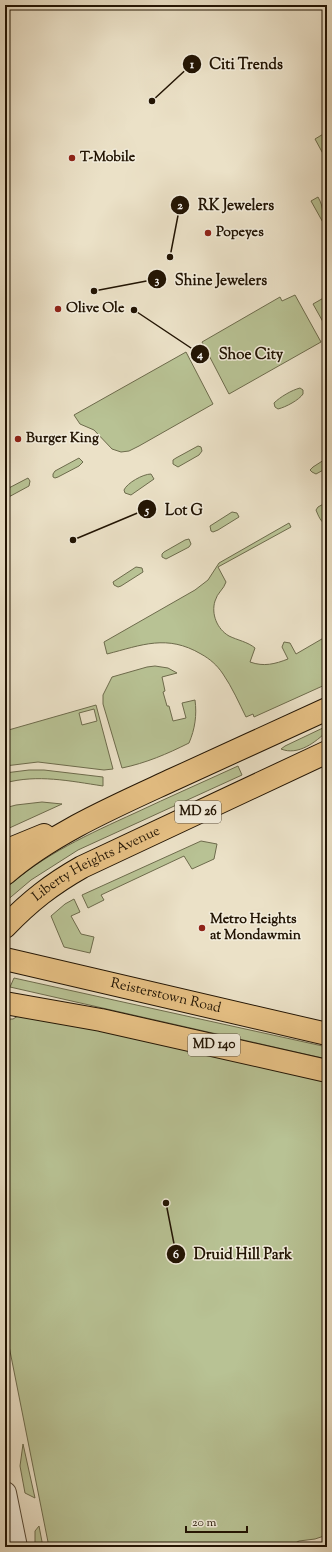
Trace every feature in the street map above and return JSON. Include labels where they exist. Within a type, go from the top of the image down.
[{"type":"main road","name":"MD 26","points":[[5,874],[39,849],[121,803],[327,709]]},
{"type":"main road","name":"Liberty Heights Avenue","points":[[5,927],[37,896],[56,882],[82,867],[327,752]]},
{"type":"main road","points":[[5,851],[121,803]]},
{"type":"main road","name":"Reisterstown Road","points":[[5,959],[327,1034]]},
{"type":"main road","name":"MD 140","points":[[5,1003],[101,1020],[327,1071]]},
{"type":"street","points":[[5,1493],[16,1547]]},
{"type":"green space","points":[[325,133],[327,136],[327,161],[315,139]]},
{"type":"green space","points":[[318,197],[322,208],[325,226],[311,201]]},
{"type":"green space","points":[[295,295],[321,342],[229,394],[202,342],[280,297],[282,301]]},
{"type":"green space","points":[[327,296],[327,329],[313,304]]},
{"type":"green space","points":[[186,352],[213,404],[139,446],[129,451],[121,452],[112,449],[94,430],[80,424],[74,415]]},
{"type":"green space","points":[[300,388],[303,390],[303,394],[299,399],[278,409],[275,407],[274,403],[279,398]]},
{"type":"green space","points":[[198,446],[201,447],[202,451],[199,455],[178,467],[173,464],[173,460]]},
{"type":"green space","points":[[79,458],[83,462],[79,466],[58,477],[53,477],[55,471]]},
{"type":"green space","points":[[327,458],[327,468],[316,474],[310,470],[313,467]]},
{"type":"green space","points":[[151,474],[154,479],[131,495],[125,493],[124,490],[126,487],[136,479]]},
{"type":"green space","points":[[28,478],[30,481],[29,486],[5,499],[5,490]]},
{"type":"green space","points":[[327,502],[327,525],[321,521],[316,510],[318,507]]},
{"type":"green space","points":[[232,512],[237,513],[239,517],[218,530],[213,532],[211,531],[210,526]]},
{"type":"green space","points":[[289,523],[291,527],[218,567],[226,582],[215,601],[214,611],[216,621],[221,629],[229,636],[255,648],[250,662],[255,664],[269,664],[288,659],[282,647],[284,642],[290,643],[296,654],[327,636],[327,684],[254,717],[253,714],[246,717],[223,674],[213,662],[189,648],[177,644],[154,643],[107,654],[104,642],[195,590],[208,580],[219,563]]},
{"type":"green space","points":[[189,539],[191,544],[189,547],[166,559],[162,557],[164,552]]},
{"type":"green space","points":[[136,567],[142,568],[143,572],[121,586],[118,587],[114,585],[113,582]]},
{"type":"green space","points":[[155,666],[168,668],[177,673],[162,677],[165,691],[163,692],[173,721],[186,718],[182,703],[195,700],[196,717],[191,738],[189,743],[148,761],[122,768],[103,704],[103,695],[112,677]]},
{"type":"green space","points":[[96,705],[113,769],[104,770],[38,762],[5,766],[5,731]],"holes":[[[94,709],[97,721],[82,725],[79,713]]]},
{"type":"green space","points":[[327,726],[327,731],[306,747],[294,751],[281,749],[285,746]]},
{"type":"green space","points":[[238,766],[242,775],[78,850],[31,880],[5,902],[5,889],[35,865],[51,855],[101,829]]},
{"type":"green space","points":[[44,770],[103,777],[103,786],[54,779],[29,779],[5,783],[5,773]]},
{"type":"green space","points":[[42,802],[62,804],[5,830],[5,808],[16,805]]},
{"type":"green space","points":[[201,841],[217,844],[214,859],[192,869],[184,856],[101,895],[104,900],[88,908],[82,895]]},
{"type":"green space","points":[[74,899],[80,912],[71,916],[81,934],[94,937],[90,953],[64,947],[51,916],[65,904]]},
{"type":"green space","points":[[14,978],[327,1047],[327,1059],[10,987]]},
{"type":"green space","points":[[23,1013],[327,1081],[327,1535],[315,1539],[299,1541],[288,1547],[49,1547],[5,1326],[5,1022],[9,1023],[10,1019],[13,1019]]},
{"type":"green space","points":[[23,1444],[35,1498],[25,1493],[20,1466]]},
{"type":"green space","points":[[39,1526],[43,1547],[35,1547],[35,1531]]},
{"type":"place","name":"Citi Trends","points":[[152,101]]},
{"type":"place","name":"T-Mobile","points":[[72,158]]},
{"type":"place","name":"Popeyes","points":[[208,233]]},
{"type":"place","name":"RK Jewelers","points":[[170,257]]},
{"type":"place","name":"Shine Jewelers","points":[[94,291]]},
{"type":"place","name":"Olive Ole","points":[[58,309]]},
{"type":"place","name":"Shoe City","points":[[134,310]]},
{"type":"place","name":"Burger King","points":[[18,439]]},
{"type":"place","name":"Lot G","points":[[73,540]]},
{"type":"place","name":"Metro Heights at Mondawmin","points":[[202,928]]},
{"type":"place","name":"Druid Hill Park","points":[[166,1203]]}]
